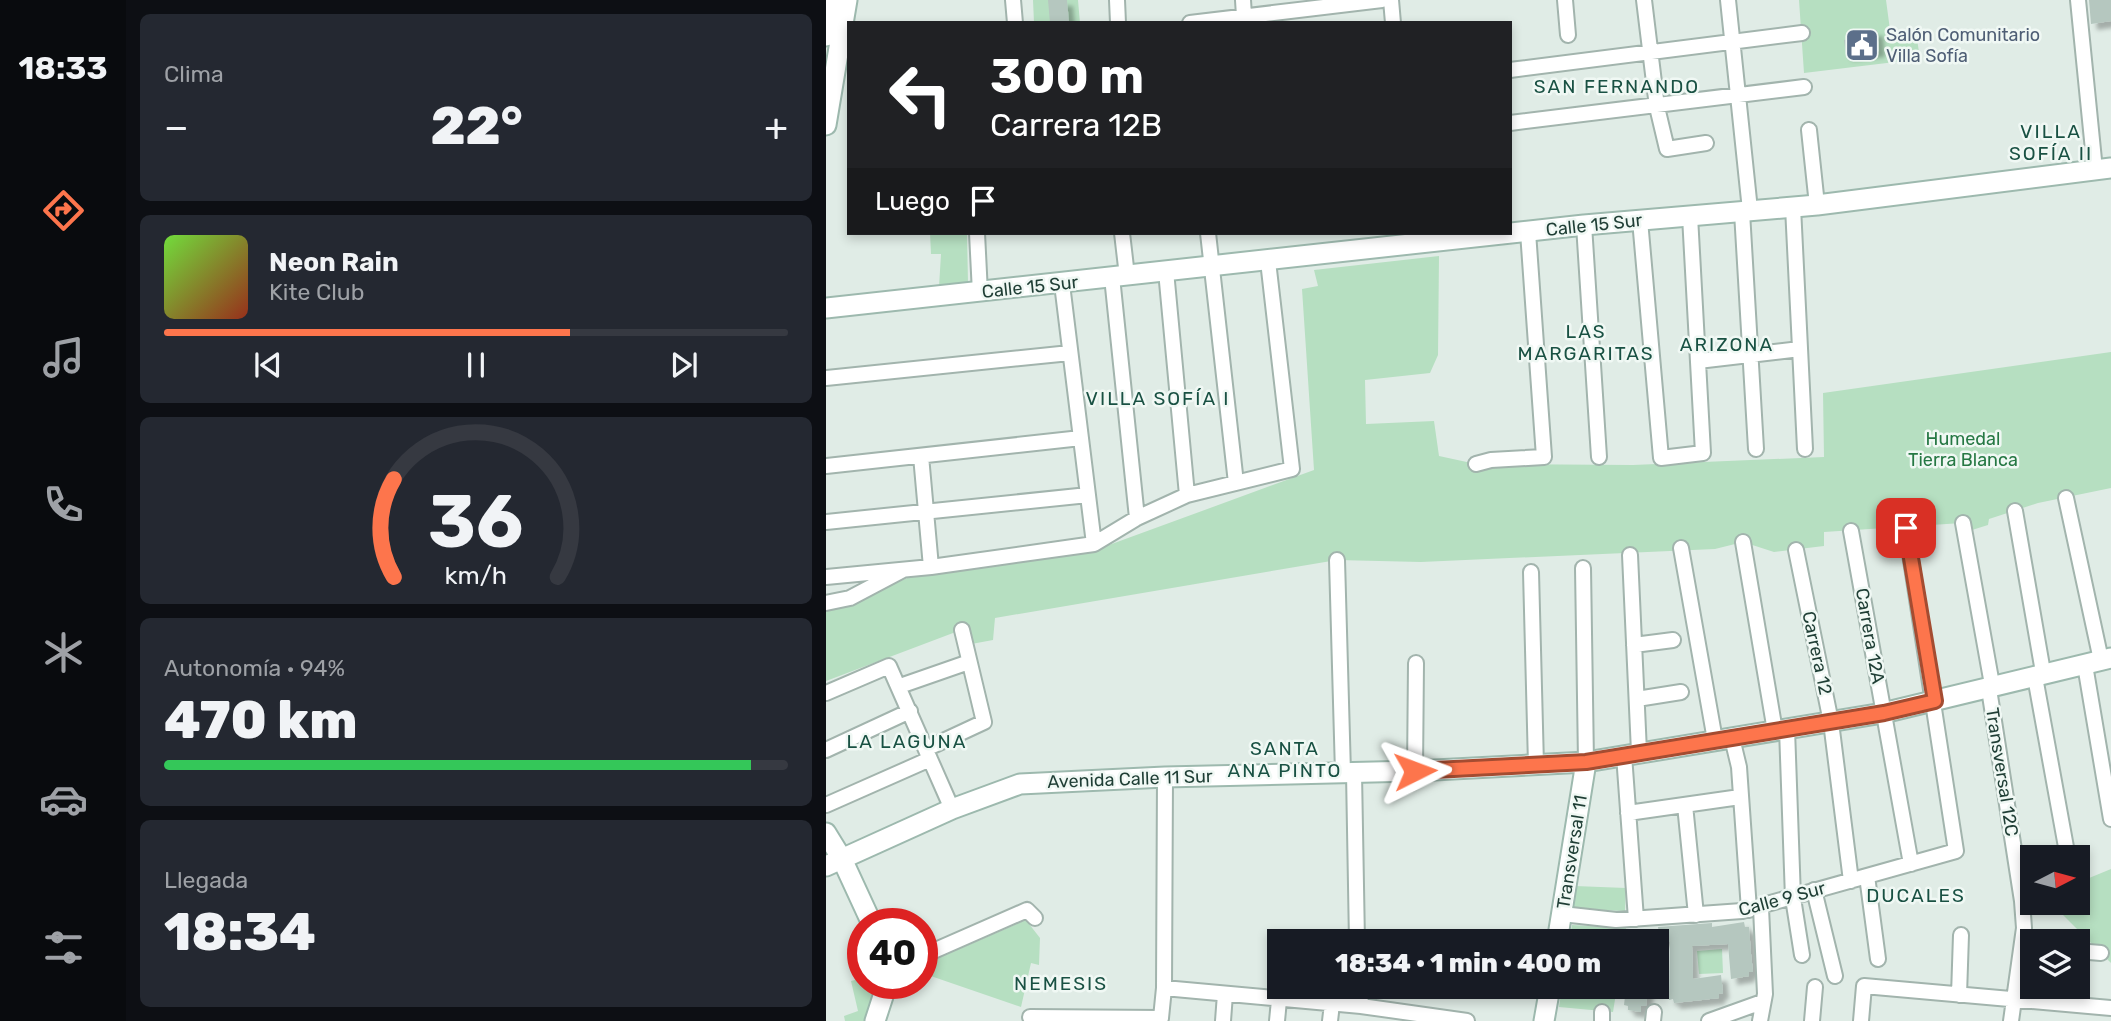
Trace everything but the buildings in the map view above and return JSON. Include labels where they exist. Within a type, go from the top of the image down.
[{"type":"street","points":[[826,36],[832,0]]},
{"type":"street","points":[[826,125],[847,0]]},
{"type":"street","points":[[1013,0],[1015,21]]},
{"type":"street","points":[[1117,0],[1118,21]]},
{"type":"street","points":[[1243,0],[1244,16]]},
{"type":"street","points":[[1205,21],[1306,4],[1382,0]]},
{"type":"street","points":[[1391,0],[1393,21]]},
{"type":"street","points":[[1564,0],[1568,36]]},
{"type":"street","points":[[1644,0],[1657,107],[1667,149],[1706,143]]},
{"type":"street","points":[[1728,0],[1746,211],[1756,449]]},
{"type":"street","points":[[2078,0],[2103,169]]},
{"type":"street","points":[[1512,70],[1802,33]]},
{"type":"street","points":[[1512,123],[1804,87]]},
{"type":"street","points":[[1809,130],[1817,205]]},
{"type":"street","name":"Calle 15 Sur","points":[[1512,233],[1817,205],[2103,169]]},
{"type":"street","points":[[1793,207],[1805,449]]},
{"type":"street","points":[[1640,220],[1661,458],[1703,453],[1690,216]]},
{"type":"street","points":[[1584,225],[1599,457]]},
{"type":"street","points":[[1476,464],[1491,460],[1544,457],[1528,232]]},
{"type":"street","points":[[977,235],[980,293]]},
{"type":"street","points":[[1122,235],[1119,277],[1137,518]]},
{"type":"street","points":[[1208,235],[1236,483]]},
{"type":"street","name":"Calle 15 Sur","points":[[826,308],[1268,261],[1409,239],[1477,235]]},
{"type":"street","points":[[826,576],[931,566],[1094,544],[1137,518],[1188,495],[1292,469],[1268,261]]},
{"type":"street","points":[[1166,271],[1188,495]]},
{"type":"street","points":[[1062,284],[1094,544]]},
{"type":"street","points":[[1698,361],[1800,349]]},
{"type":"street","points":[[826,378],[1070,353]]},
{"type":"street","points":[[826,466],[1081,438]]},
{"type":"street","points":[[921,456],[931,566]]},
{"type":"street","points":[[826,522],[1088,495]]},
{"type":"street","points":[[2066,498],[2099,661],[2111,819]]},
{"type":"street","points":[[2015,512],[2066,845]]},
{"type":"street","name":"Transversal 12C","points":[[1963,523],[1991,679],[1989,689],[2024,929]]},
{"type":"street","points":[[1906,528],[1935,701]]},
{"type":"street","name":"Carrera 12A","points":[[1851,531],[1911,864]]},
{"type":"street","points":[[1743,542],[1781,730],[1793,898],[1802,955]]},
{"type":"street","points":[[1681,548],[1724,739],[1739,767],[1740,797],[1765,993],[1760,1021]]},
{"type":"street","name":"Carrera 12","points":[[1796,550],[1831,722],[1851,881]]},
{"type":"street","points":[[1630,555],[1637,699],[1628,813],[1636,919]]},
{"type":"street","points":[[1337,560],[1356,929]]},
{"type":"street","points":[[826,603],[850,598],[910,566]]},
{"type":"street","points":[[1583,568],[1586,762]]},
{"type":"street","points":[[1531,572],[1536,765]]},
{"type":"street","points":[[826,805],[928,754],[984,722],[962,630]]},
{"type":"street","points":[[1634,645],[1673,640]]},
{"type":"street","name":"Avenida Calle 11 Sur","points":[[834,862],[952,808],[1020,784],[1165,777],[1415,771],[1586,762],[1884,713],[2099,661]]},
{"type":"street","points":[[900,686],[969,662]]},
{"type":"street","points":[[1415,771],[1416,663]]},
{"type":"street","points":[[826,693],[889,666],[952,808]]},
{"type":"street","points":[[1637,699],[1681,692]]},
{"type":"street","name":"Calle 9 Sur","points":[[1562,914],[1616,920],[1755,909],[1956,851],[1935,701]]},
{"type":"street","points":[[826,750],[910,711]]},
{"type":"street","name":"Transversal 11","points":[[1559,929],[1586,762]]},
{"type":"street","points":[[1030,1017],[1161,1018],[1164,988],[1165,777]]},
{"type":"street","points":[[1628,813],[1740,797]]},
{"type":"street","points":[[1685,805],[1696,915]]},
{"type":"street","points":[[826,833],[834,862],[862,908]]},
{"type":"street","points":[[1867,876],[1878,959]]},
{"type":"street","points":[[1814,890],[1835,976]]},
{"type":"street","points":[[938,950],[1027,911],[1035,918]]},
{"type":"street","points":[[1958,995],[1961,935]]},
{"type":"street","points":[[2090,952],[2101,953]]},
{"type":"street","name":"Transversal 12C","points":[[2011,1021],[2012,1000],[2020,969]]},
{"type":"street","points":[[1861,1021],[1864,986],[2111,1008]]},
{"type":"street","points":[[1812,1021],[1815,987]]},
{"type":"street","points":[[1164,988],[1361,1006],[1381,1015],[1467,1021]]},
{"type":"street","points":[[1223,1021],[1225,994]]},
{"type":"street","points":[[875,1021],[882,999]]},
{"type":"street","points":[[1361,999],[1361,1006]]},
{"type":"street","points":[[1544,1021],[1548,999]]},
{"type":"street","points":[[1277,1021],[1279,1000]]},
{"type":"street","points":[[1709,1020],[1762,1002]]},
{"type":"street","points":[[1330,1021],[1332,1004]]},
{"type":"green space","points":[[1033,0],[1078,0],[1080,21],[1034,21]]},
{"type":"green space","points":[[1799,0],[1886,0],[1890,30],[1916,32],[1920,59],[1804,73]]},
{"type":"green space","points":[[930,235],[967,235],[968,283],[939,287],[941,254],[931,254]]},
{"type":"green space","name":"Humedal Tierra Blanca","points":[[1439,256],[1438,355],[1430,373],[1365,380],[1366,424],[1434,421],[1439,456],[1476,464],[1633,465],[1824,457],[1823,393],[2111,352],[2111,488],[2038,503],[1989,519],[1988,525],[1972,530],[1962,523],[1824,532],[1824,546],[1774,552],[1743,542],[1715,549],[1421,562],[1337,560],[995,618],[993,640],[966,645],[961,630],[826,681],[826,608],[850,604],[916,574],[1098,549],[1314,470],[1302,289],[1318,286],[1314,270]]},
{"type":"green space","points":[[2111,869],[2111,963],[2090,942],[2090,929],[2077,929],[2063,915],[2090,915],[2090,878]]},
{"type":"green space","points":[[1575,886],[1626,888],[1625,911],[1572,909]]},
{"type":"green space","points":[[1026,920],[1040,938],[1039,965],[1031,963],[1021,1007],[938,978],[938,958]]},
{"type":"green space","points":[[1572,925],[1626,928],[1626,929],[1571,929]]},
{"type":"green space","points":[[1722,949],[1723,973],[1699,974],[1697,951]]},
{"type":"green space","points":[[855,999],[873,999],[865,1021],[845,1021],[844,1016],[858,1011]]},
{"type":"green space","points":[[1560,999],[1615,999],[1613,1012],[1559,1007]]},
{"type":"place","name":"Salón Comunitario Villa Sofía","points":[[1862,45]]},
{"type":"district","name":"SAN FERNANDO","points":[[1617,86]]},
{"type":"district","name":"VILLA SOFÍA II","points":[[2051,142]]},
{"type":"district","name":"LAS MARGARITAS","points":[[1586,342]]},
{"type":"district","name":"ARIZONA","points":[[1727,344]]},
{"type":"district","name":"VILLA SOFÍA I","points":[[1158,398]]},
{"type":"district","name":"LA LAGUNA","points":[[907,741]]},
{"type":"district","name":"SANTA ANA PINTO","points":[[1285,759]]},
{"type":"district","name":"DUCALES","points":[[1916,895]]},
{"type":"district","name":"NEMESIS","points":[[1061,983]]},
{"type":"route","points":[[1415,771],[1586,762],[1884,713],[1935,701],[1906,528]]}]
